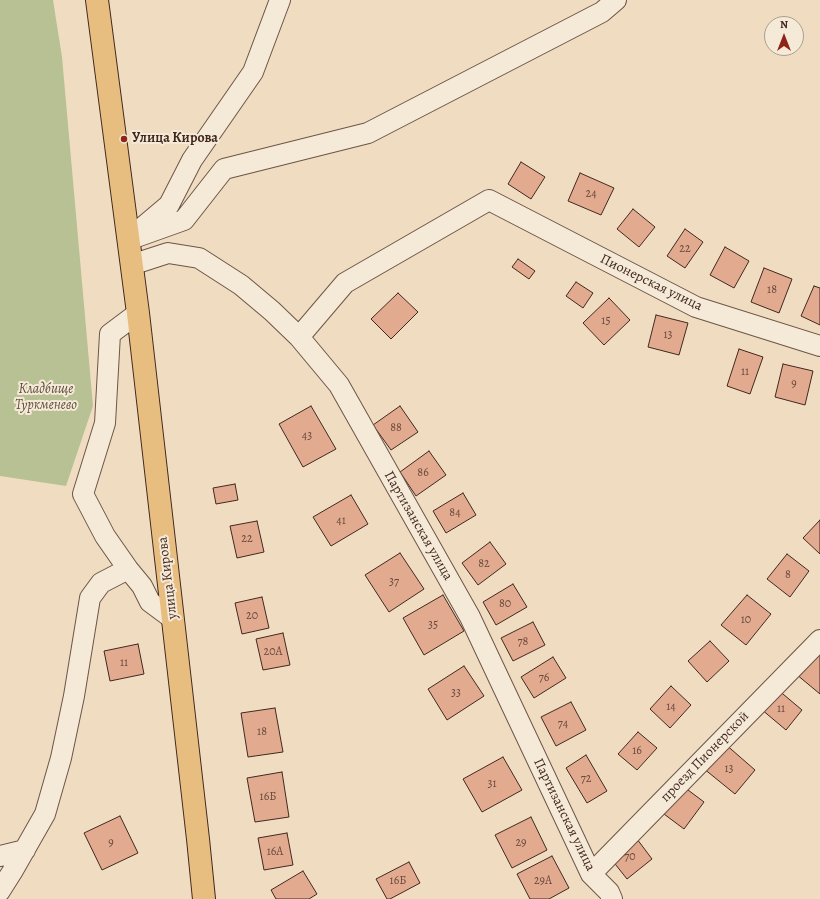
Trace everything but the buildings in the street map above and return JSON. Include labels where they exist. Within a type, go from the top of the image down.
[{"type":"main road","name":"улица Кирова","points":[[97,0],[138,313],[204,899]]},
{"type":"street","points":[[130,254],[169,205],[192,160],[253,72],[280,0]]},
{"type":"street","points":[[130,254],[184,220],[224,169],[368,133],[602,12],[616,0]]},
{"type":"street","name":"Пионерская улица","points":[[299,337],[345,283],[489,200],[696,307],[820,346]]},
{"type":"street","name":"Партизанская улица","points":[[130,254],[168,253],[199,258],[241,285],[272,311],[299,337],[339,385],[470,617],[591,874],[609,892],[612,899]]},
{"type":"street","points":[[138,313],[110,334],[105,423],[83,494],[105,536],[142,586],[150,602],[173,619]]},
{"type":"street","points":[[0,891],[45,814],[61,758],[74,696],[90,598],[101,583],[128,569]]},
{"type":"street","name":"проезд Пионерской","points":[[591,874],[820,640]]},
{"type":"street","points":[[0,856],[25,850]]},
{"type":"green space","name":"Кладбище Туркменево","points":[[0,0],[53,0],[62,57],[93,406],[66,486],[0,476]]},
{"type":"place","name":"Улица Кирова","points":[[124,139]]}]
